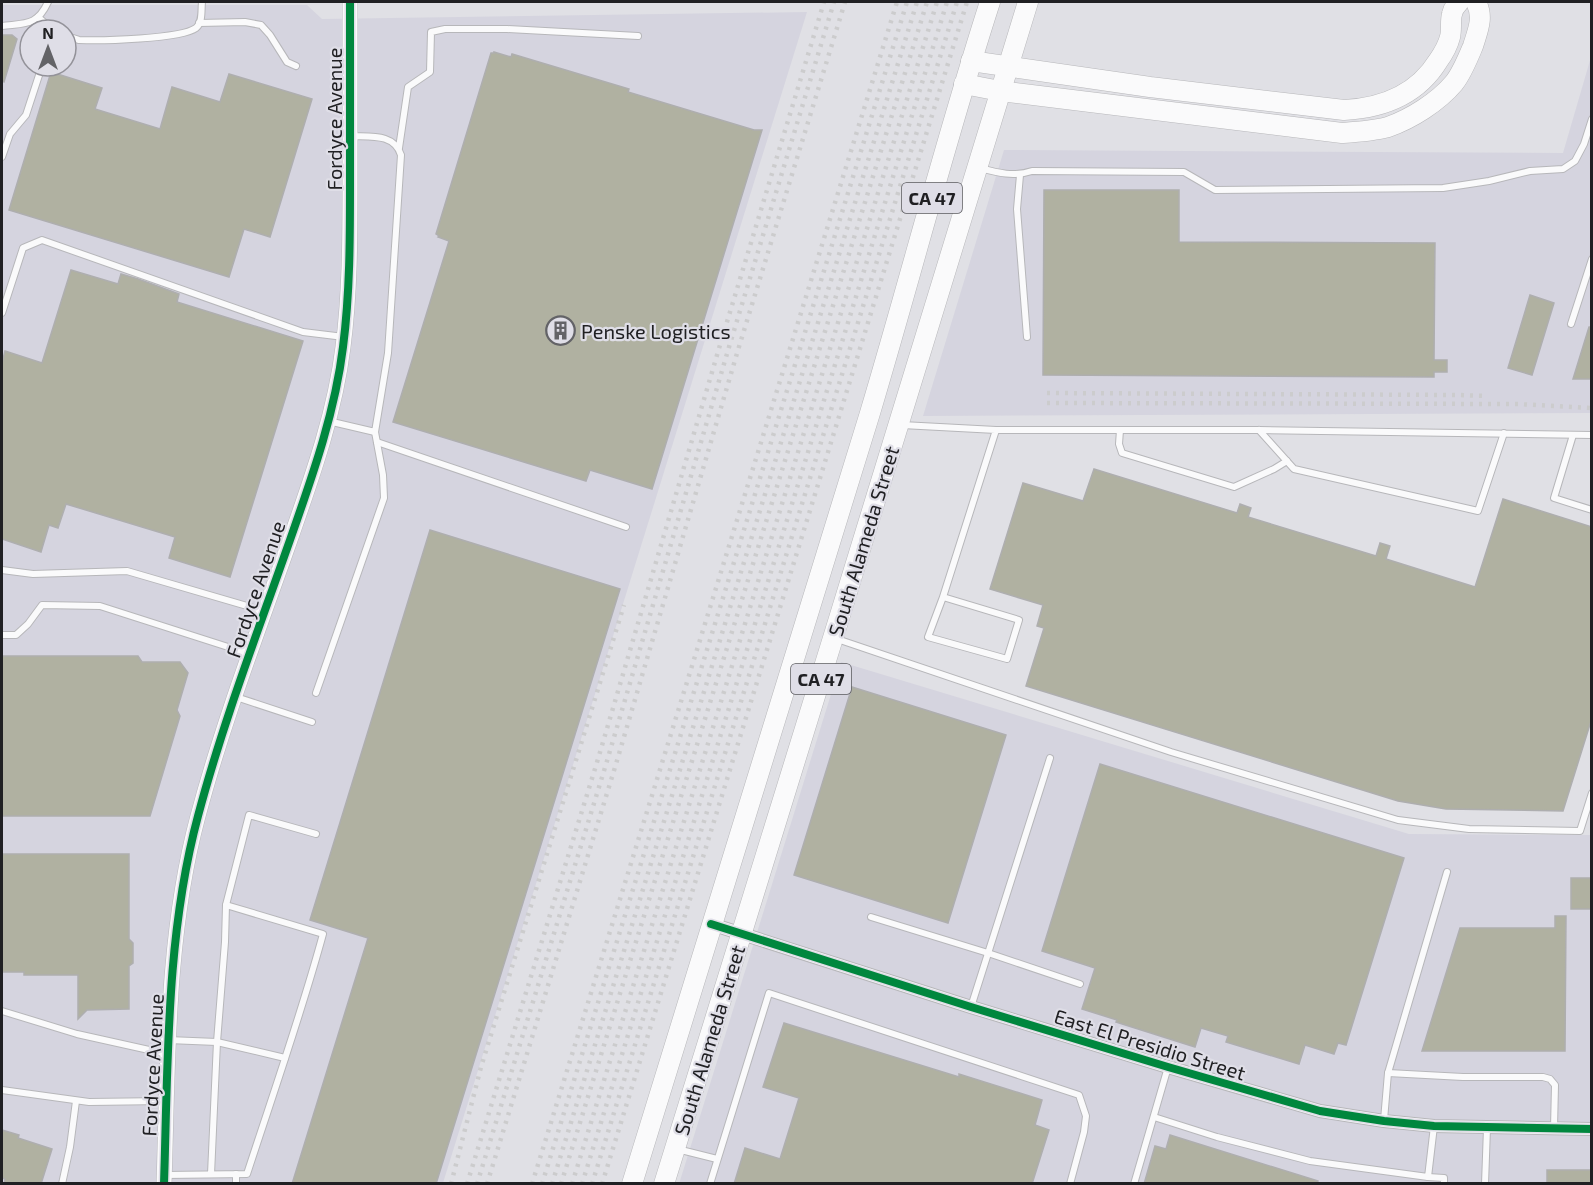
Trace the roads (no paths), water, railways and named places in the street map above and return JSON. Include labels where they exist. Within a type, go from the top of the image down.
[{"type":"main road","name":"South Alameda Street","points":[[632,1184],[870,414],[964,84],[990,2]]},
{"type":"main road","name":"South Alameda Street","points":[[664,1184],[1028,2]]},
{"type":"main road","points":[[971,62],[1150,87],[1344,110],[1361,109],[1380,106],[1397,99],[1426,79],[1443,54],[1450,36],[1452,12],[1459,2]]},
{"type":"main road","points":[[964,84],[1000,91],[1342,133],[1362,132],[1389,126],[1408,118],[1439,98],[1454,83],[1469,56],[1477,34],[1481,12],[1476,2]]},
{"type":"main road","points":[[870,414],[899,425]]},
{"type":"main road","points":[[646,1139],[676,1148]]},
{"type":"street","name":"Fordyce Avenue","points":[[164,1179],[169,1011],[179,910],[187,860],[220,738],[307,491],[335,392],[344,337],[348,296],[350,2]]},
{"type":"street","name":"East El Presidio Street","points":[[711,924],[1168,1068],[1301,1106],[1384,1121],[1434,1126],[1592,1129]]},
{"type":"lane","points":[[2,26],[33,22],[42,14],[48,2]]},
{"type":"lane","points":[[78,40],[135,39],[187,33],[198,27],[202,2]]},
{"type":"lane","points":[[199,24],[245,22],[261,25],[287,62],[296,66]]},
{"type":"lane","points":[[316,693],[384,498],[383,475],[375,432],[388,353],[401,163],[399,148],[408,87],[430,72],[431,32],[445,29],[507,29],[638,36]]},
{"type":"lane","points":[[2,157],[10,134],[26,116],[38,78]]},
{"type":"lane","points":[[977,168],[1000,174],[1020,175],[1032,171],[1184,172],[1215,190],[1443,188],[1490,182],[1530,171],[1563,169],[1575,161],[1584,144],[1592,119]]},
{"type":"lane","points":[[350,136],[390,140],[399,148]]},
{"type":"lane","points":[[1020,175],[1017,209],[1027,337]]},
{"type":"lane","points":[[2,313],[23,248],[42,240],[303,332],[344,337]]},
{"type":"lane","points":[[1571,324],[1592,259]]},
{"type":"lane","points":[[327,421],[375,432]]},
{"type":"lane","points":[[899,425],[996,430],[1259,430],[1592,435]]},
{"type":"lane","points":[[943,597],[1019,620],[1007,659],[928,637],[996,430]]},
{"type":"lane","points":[[1120,430],[1119,444],[1122,453],[1234,487],[1287,461]]},
{"type":"lane","points":[[1259,430],[1294,469],[1478,511],[1504,433]]},
{"type":"lane","points":[[1573,435],[1554,498],[1592,510]]},
{"type":"lane","points":[[377,441],[626,527]]},
{"type":"lane","points":[[2,570],[33,574],[127,570],[265,611]]},
{"type":"lane","points":[[2,635],[16,635],[28,624],[42,605],[100,606],[250,654]]},
{"type":"lane","points":[[833,638],[1171,752],[1398,820],[1469,829],[1580,831],[1592,793]]},
{"type":"lane","points":[[235,697],[312,722]]},
{"type":"lane","points":[[971,1007],[1050,758]]},
{"type":"lane","points":[[211,1174],[226,905],[249,815],[316,834]]},
{"type":"lane","points":[[1384,1121],[1388,1073],[1447,872]]},
{"type":"lane","points":[[164,1179],[211,1174],[247,1174],[303,1008],[323,934],[226,905]]},
{"type":"lane","points":[[871,917],[1080,984]]},
{"type":"lane","points":[[710,1184],[769,993],[1079,1095],[1086,1116],[1070,1184]]},
{"type":"lane","points":[[2,1011],[77,1034],[168,1047],[217,1042],[285,1058]]},
{"type":"lane","points":[[1134,1184],[1168,1068]]},
{"type":"lane","points":[[1388,1073],[1550,1079],[1555,1085],[1554,1128]]},
{"type":"lane","points":[[2,1090],[89,1102],[166,1101]]},
{"type":"lane","points":[[62,1184],[76,1101]]},
{"type":"lane","points":[[1154,1117],[1217,1137],[1310,1161],[1444,1178],[1444,1184]]},
{"type":"lane","points":[[1428,1177],[1434,1126]]},
{"type":"lane","points":[[1485,1184],[1487,1128]]},
{"type":"lane","points":[[676,1148],[717,1159]]},
{"type":"lane","points":[[236,1174],[236,1184]]},
{"type":"railway","points":[[467,1184],[598,759],[824,2]]},
{"type":"railway","points":[[477,1184],[607,761],[834,2]]},
{"type":"railway","points":[[487,1184],[845,2]]},
{"type":"railway","points":[[532,1184],[897,2]]},
{"type":"railway","points":[[542,1184],[907,2]]},
{"type":"railway","points":[[552,1184],[917,2]]},
{"type":"railway","points":[[561,1184],[927,2]]},
{"type":"railway","points":[[572,1184],[937,2]]},
{"type":"railway","points":[[582,1184],[947,2]]},
{"type":"railway","points":[[592,1184],[957,2]]},
{"type":"railway","points":[[602,1184],[967,2]]},
{"type":"railway","points":[[1047,393],[1487,396]]},
{"type":"railway","points":[[1047,403],[1517,404],[1592,408]]},
{"type":"railway","points":[[451,1184],[481,1067],[624,605]]},
{"type":"place","name":"Penske Logistics","points":[[560,331]]}]
